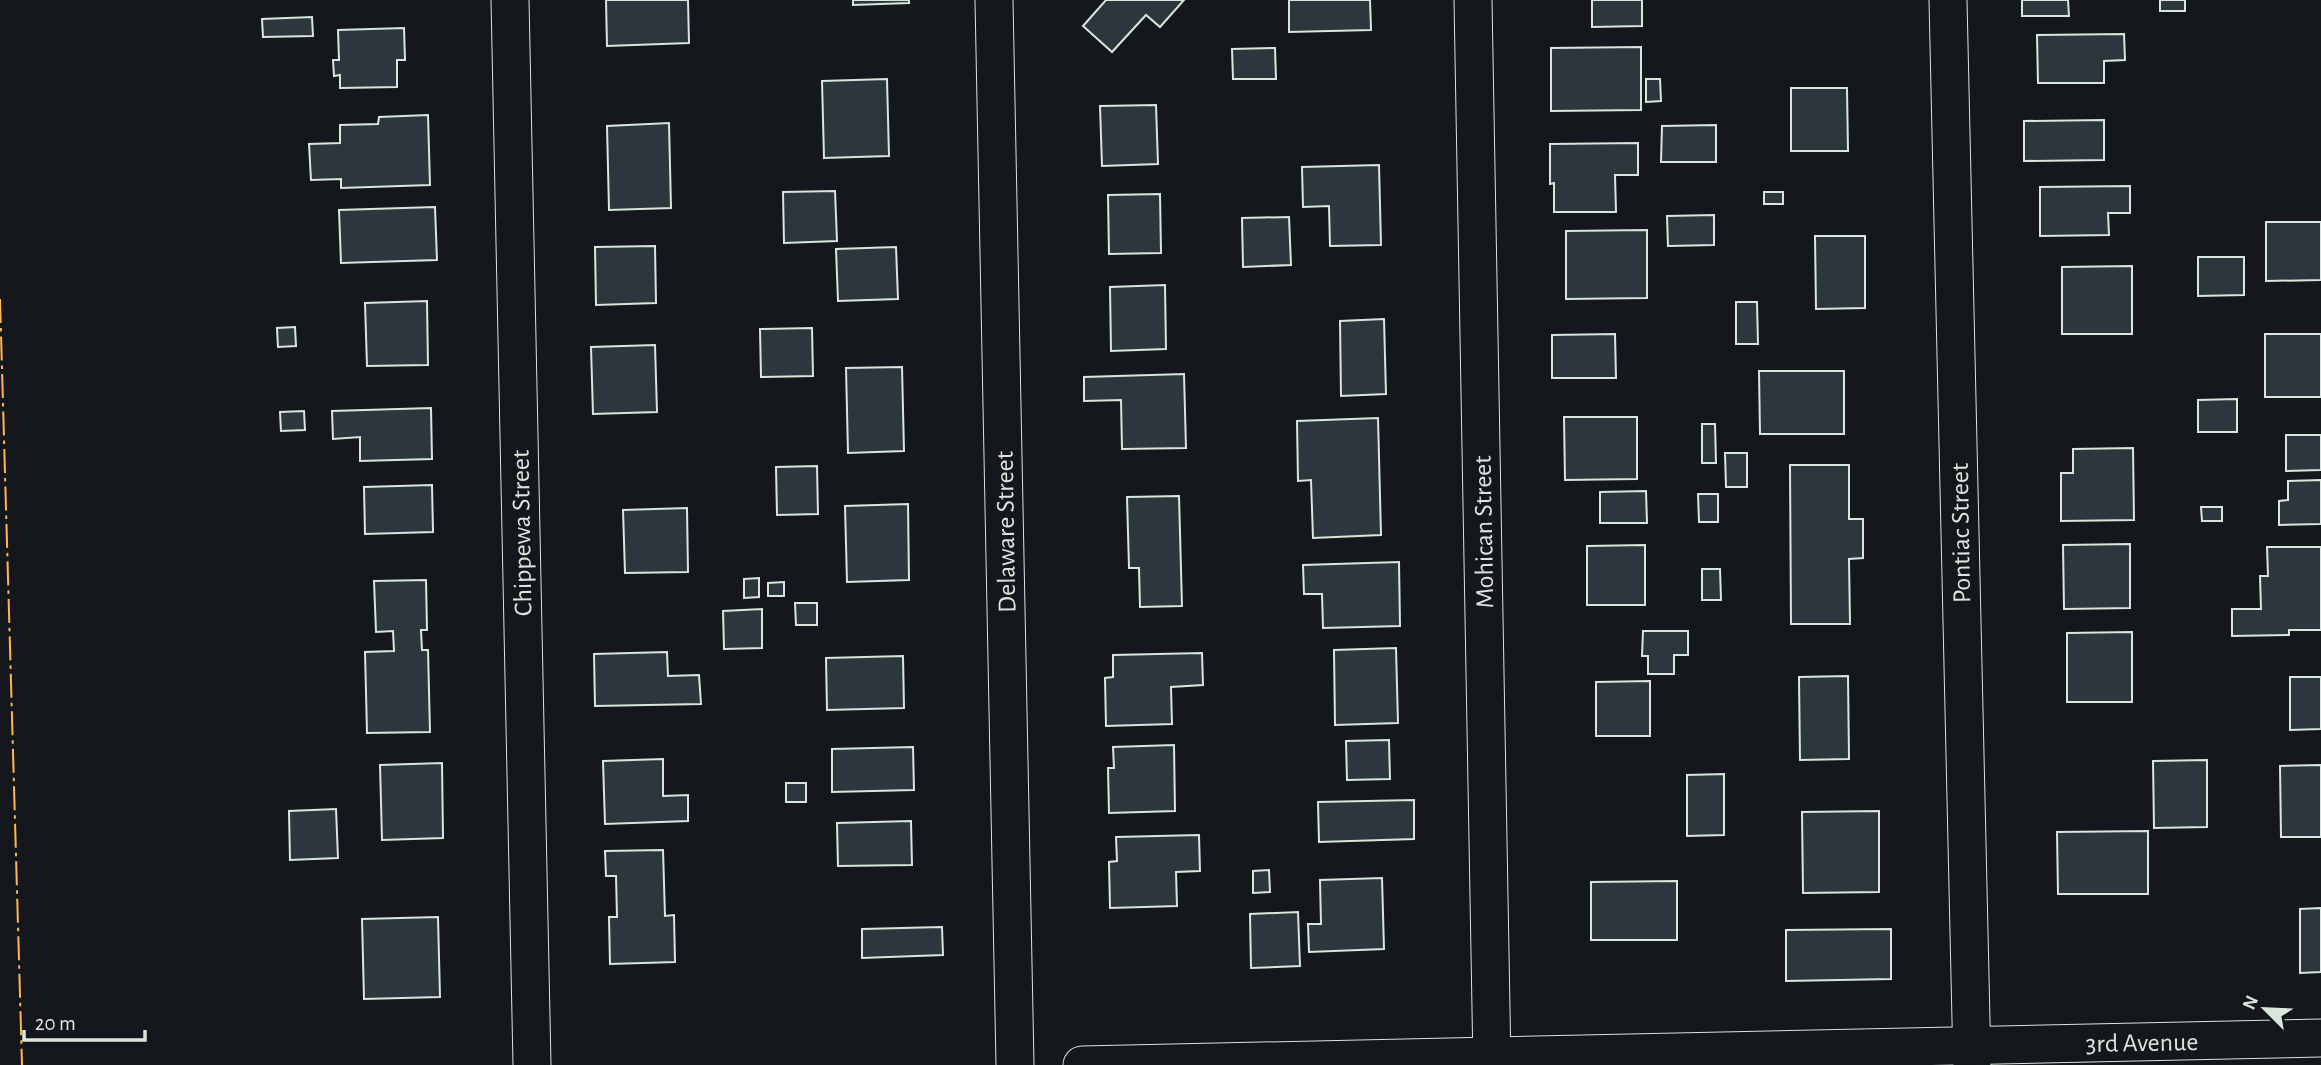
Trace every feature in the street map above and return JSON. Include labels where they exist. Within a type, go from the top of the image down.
[{"type":"street","name":"Chippewa Street","points":[[510,0],[533,1065]]},
{"type":"street","name":"Delaware Street","points":[[994,0],[1016,1065]]},
{"type":"street","name":"Mohican Street","points":[[1473,0],[1492,1061]]},
{"type":"street","name":"Pontiac Street","points":[[1948,0],[1972,1055]]},
{"type":"street","name":"3rd Avenue","points":[[1082,1065],[1972,1055],[2321,1038]]},
{"type":"building","points":[[606,0],[688,0],[689,43],[607,46]]},
{"type":"building","points":[[853,0],[909,0],[909,3],[853,5]]},
{"type":"building","points":[[1106,0],[1184,0],[1160,27],[1146,15],[1112,52],[1083,26]]},
{"type":"building","points":[[1289,0],[1370,0],[1371,30],[1289,32]]},
{"type":"building","points":[[1592,0],[1642,0],[1642,26],[1592,27]]},
{"type":"building","points":[[2022,0],[2068,0],[2069,16],[2022,16]]},
{"type":"building","points":[[2160,0],[2185,0],[2185,11],[2160,11]]},
{"type":"building","points":[[312,17],[313,36],[263,37],[262,19]]},
{"type":"building","points":[[404,28],[405,60],[397,60],[397,87],[340,88],[340,75],[334,76],[333,60],[339,60],[338,30]]},
{"type":"building","points":[[2124,34],[2125,60],[2104,61],[2104,83],[2038,83],[2037,35]]},
{"type":"building","points":[[1641,47],[1641,110],[1551,111],[1551,48]]},
{"type":"building","points":[[1275,48],[1276,79],[1233,79],[1232,49]]},
{"type":"building","points":[[887,79],[889,156],[824,158],[822,81]]},
{"type":"building","points":[[1646,79],[1660,79],[1661,101],[1646,102]]},
{"type":"building","points":[[1791,88],[1847,88],[1848,151],[1791,151]]},
{"type":"building","points":[[1156,105],[1158,164],[1102,166],[1100,106]]},
{"type":"building","points":[[428,115],[430,185],[341,188],[341,179],[311,180],[309,144],[340,143],[340,125],[378,124],[379,117]]},
{"type":"building","points":[[2104,120],[2104,160],[2024,161],[2024,121]]},
{"type":"building","points":[[669,123],[671,208],[609,210],[607,126]]},
{"type":"building","points":[[1716,125],[1716,162],[1661,162],[1662,126]]},
{"type":"building","points":[[1638,143],[1638,175],[1615,175],[1616,212],[1554,212],[1554,183],[1550,184],[1550,144]]},
{"type":"building","points":[[1379,165],[1381,245],[1330,246],[1329,206],[1303,207],[1302,167]]},
{"type":"building","points":[[2130,186],[2130,213],[2108,213],[2109,235],[2040,236],[2040,187]]},
{"type":"building","points":[[835,191],[837,241],[784,243],[783,192]]},
{"type":"building","points":[[1764,192],[1783,192],[1783,204],[1764,204]]},
{"type":"building","points":[[1160,194],[1161,253],[1109,254],[1108,195]]},
{"type":"building","points":[[435,207],[437,260],[341,263],[339,210]]},
{"type":"building","points":[[1714,215],[1714,245],[1668,246],[1667,216]]},
{"type":"building","points":[[1289,217],[1291,265],[1243,267],[1242,218]]},
{"type":"building","points":[[2266,222],[2321,222],[2321,280],[2266,281]]},
{"type":"building","points":[[1647,230],[1647,298],[1566,299],[1566,231]]},
{"type":"building","points":[[1815,236],[1865,236],[1865,308],[1816,309]]},
{"type":"building","points":[[655,246],[656,303],[596,305],[595,247]]},
{"type":"building","points":[[896,247],[898,299],[838,301],[836,249]]},
{"type":"building","points":[[2198,257],[2244,257],[2244,295],[2198,296]]},
{"type":"building","points":[[2132,266],[2132,334],[2062,334],[2062,267]]},
{"type":"building","points":[[1165,285],[1166,349],[1111,351],[1110,287]]},
{"type":"building","points":[[427,301],[428,365],[367,366],[365,303]]},
{"type":"building","points":[[1736,302],[1757,302],[1758,344],[1736,344]]},
{"type":"building","points":[[1384,319],[1386,394],[1341,396],[1340,321]]},
{"type":"building","points":[[295,327],[296,346],[278,347],[277,328]]},
{"type":"building","points":[[812,328],[813,376],[761,377],[760,329]]},
{"type":"building","points":[[1615,334],[1616,378],[1552,378],[1552,335]]},
{"type":"building","points":[[2265,334],[2321,334],[2321,397],[2265,397]]},
{"type":"building","points":[[655,345],[657,412],[593,414],[591,347]]},
{"type":"building","points":[[902,367],[904,451],[848,453],[846,368]]},
{"type":"building","points":[[1759,371],[1844,371],[1844,434],[1760,434]]},
{"type":"building","points":[[1184,374],[1186,448],[1122,449],[1121,400],[1084,401],[1084,377]]},
{"type":"building","points":[[2237,399],[2237,432],[2198,432],[2198,400]]},
{"type":"building","points":[[431,408],[432,459],[360,461],[360,437],[333,439],[332,411]]},
{"type":"building","points":[[304,411],[305,430],[281,431],[280,412]]},
{"type":"building","points":[[1564,417],[1637,417],[1637,479],[1565,480]]},
{"type":"building","points":[[1378,418],[1381,535],[1313,538],[1311,480],[1298,481],[1297,421]]},
{"type":"building","points":[[1702,424],[1715,424],[1716,463],[1702,463]]},
{"type":"building","points":[[2286,435],[2321,435],[2321,470],[2286,471]]},
{"type":"building","points":[[2133,448],[2134,520],[2061,521],[2061,473],[2073,473],[2073,449]]},
{"type":"building","points":[[1725,453],[1747,453],[1747,487],[1726,487]]},
{"type":"building","points":[[1790,465],[1849,465],[1849,519],[1863,519],[1863,558],[1849,559],[1850,624],[1791,624]]},
{"type":"building","points":[[817,466],[818,514],[777,515],[776,467]]},
{"type":"building","points":[[2321,480],[2321,524],[2279,525],[2279,501],[2288,500],[2288,481]]},
{"type":"building","points":[[432,485],[433,532],[365,534],[364,487]]},
{"type":"building","points":[[1646,491],[1647,523],[1600,523],[1600,492]]},
{"type":"building","points":[[1698,494],[1718,494],[1718,522],[1699,522]]},
{"type":"building","points":[[1179,496],[1182,606],[1140,607],[1139,568],[1129,568],[1127,497]]},
{"type":"building","points":[[908,504],[909,580],[847,582],[845,506]]},
{"type":"building","points":[[2201,507],[2222,507],[2222,521],[2202,521]]},
{"type":"building","points":[[687,508],[688,572],[625,573],[623,510]]},
{"type":"building","points":[[2130,544],[2130,608],[2064,609],[2063,545]]},
{"type":"building","points":[[1645,545],[1645,605],[1587,605],[1587,546]]},
{"type":"building","points":[[2267,547],[2321,547],[2321,630],[2289,630],[2289,635],[2232,636],[2232,609],[2261,609],[2260,576],[2268,576]]},
{"type":"building","points":[[1399,562],[1400,626],[1323,628],[1322,594],[1304,594],[1303,565]]},
{"type":"building","points":[[1702,569],[1720,569],[1721,600],[1702,600]]},
{"type":"building","points":[[759,578],[759,597],[744,598],[744,579]]},
{"type":"building","points":[[426,580],[427,630],[421,630],[422,650],[428,650],[430,732],[367,733],[365,652],[394,651],[393,631],[376,632],[374,581]]},
{"type":"building","points":[[784,582],[784,596],[768,596],[768,583]]},
{"type":"building","points":[[795,603],[817,603],[817,625],[796,625]]},
{"type":"building","points":[[762,609],[762,648],[724,649],[723,611]]},
{"type":"building","points":[[1643,631],[1688,631],[1688,655],[1674,655],[1674,674],[1648,674],[1648,656],[1642,656]]},
{"type":"building","points":[[2132,632],[2132,702],[2067,702],[2067,633]]},
{"type":"building","points":[[1396,648],[1398,723],[1335,725],[1334,650]]},
{"type":"building","points":[[667,652],[668,676],[699,675],[701,704],[595,706],[594,654]]},
{"type":"building","points":[[1202,653],[1203,685],[1171,687],[1172,724],[1106,726],[1105,678],[1113,677],[1113,655]]},
{"type":"building","points":[[903,656],[904,708],[827,710],[826,658]]},
{"type":"building","points":[[1848,676],[1849,759],[1800,760],[1799,677]]},
{"type":"building","points":[[2290,677],[2321,677],[2321,729],[2290,730]]},
{"type":"building","points":[[1650,681],[1650,736],[1596,736],[1596,682]]},
{"type":"building","points":[[1389,740],[1390,779],[1347,780],[1346,741]]},
{"type":"building","points":[[1174,745],[1175,811],[1109,813],[1108,768],[1114,768],[1113,747]]},
{"type":"building","points":[[913,747],[914,790],[832,792],[832,749]]},
{"type":"building","points":[[663,759],[663,796],[688,795],[688,821],[605,824],[603,761]]},
{"type":"building","points":[[2207,760],[2207,827],[2154,828],[2153,761]]},
{"type":"building","points":[[442,763],[443,838],[382,840],[380,765]]},
{"type":"building","points":[[2321,765],[2321,837],[2281,837],[2280,766]]},
{"type":"building","points":[[1724,774],[1724,835],[1687,836],[1687,775]]},
{"type":"building","points":[[786,783],[806,783],[806,802],[786,802]]},
{"type":"building","points":[[1414,800],[1414,839],[1319,842],[1318,802]]},
{"type":"building","points":[[336,809],[338,858],[290,860],[289,811]]},
{"type":"building","points":[[1879,811],[1879,892],[1803,893],[1802,812]]},
{"type":"building","points":[[911,821],[912,865],[838,866],[837,823]]},
{"type":"building","points":[[2148,831],[2148,894],[2058,894],[2057,832]]},
{"type":"building","points":[[1199,835],[1200,871],[1176,872],[1177,906],[1110,908],[1109,862],[1117,861],[1116,837]]},
{"type":"building","points":[[663,850],[665,916],[674,915],[675,962],[610,964],[609,917],[617,917],[616,876],[606,876],[605,851]]},
{"type":"building","points":[[1269,870],[1270,892],[1253,893],[1253,871]]},
{"type":"building","points":[[1382,878],[1384,949],[1309,952],[1308,924],[1321,924],[1320,880]]},
{"type":"building","points":[[1677,881],[1677,940],[1591,940],[1591,882]]},
{"type":"building","points":[[2321,908],[2321,972],[2300,973],[2300,909]]},
{"type":"building","points":[[1298,912],[1300,966],[1251,968],[1250,914]]},
{"type":"building","points":[[438,917],[440,997],[364,999],[362,919]]},
{"type":"building","points":[[942,927],[943,955],[862,958],[862,929]]},
{"type":"building","points":[[1891,929],[1891,979],[1786,981],[1786,930]]},
{"type":"power","points":[[0,299],[22,1065]]}]
